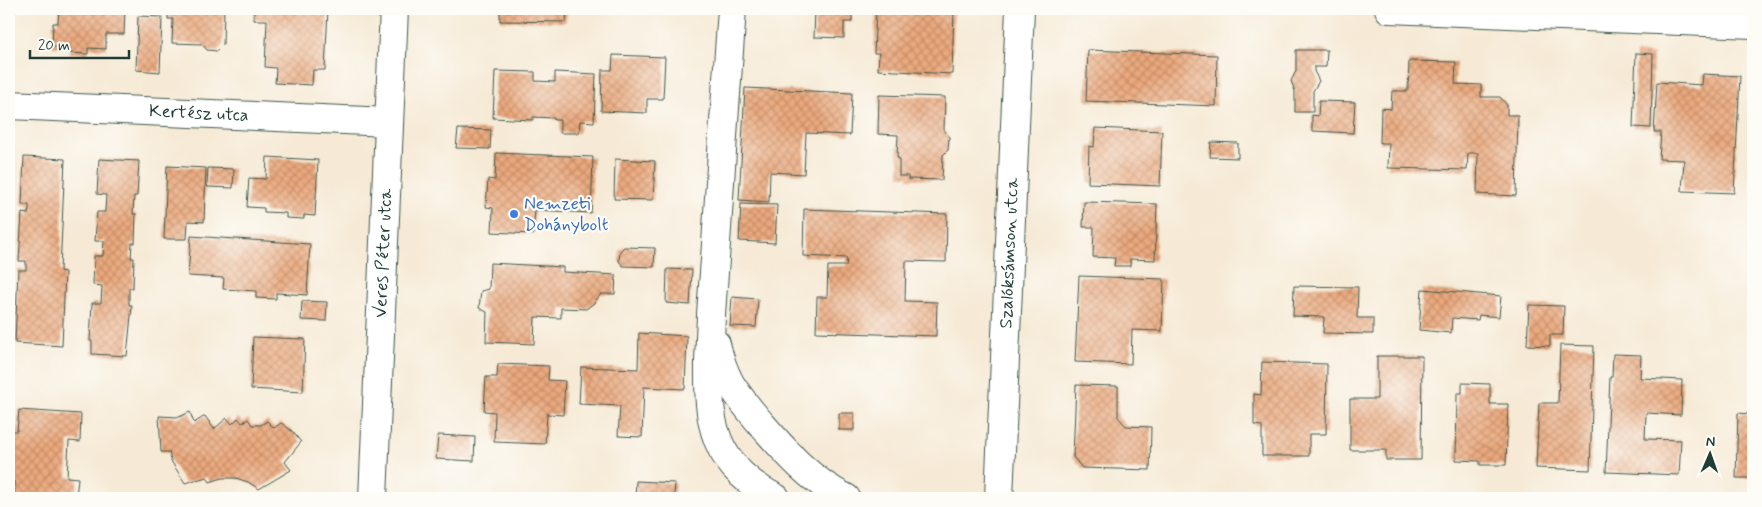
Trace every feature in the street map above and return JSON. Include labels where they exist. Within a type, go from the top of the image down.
[{"type":"street","name":"Veres Péter utca","points":[[373,498],[394,9]]},
{"type":"street","points":[[732,9],[711,312],[709,400],[718,442],[733,465],[752,484],[776,498]]},
{"type":"street","name":"Szalóksámson utca","points":[[999,498],[1020,9]]},
{"type":"street","points":[[1388,9],[1753,24]]},
{"type":"street","name":"Kertész utca","points":[[9,105],[389,122]]},
{"type":"street","points":[[711,312],[714,339],[721,364],[741,398],[802,469],[825,487],[846,498]]},
{"type":"building","points":[[9,9],[11,9],[10,30],[9,30]]},
{"type":"building","points":[[59,9],[125,9],[124,34],[106,34],[106,49],[88,48],[88,54],[70,53],[70,47],[52,47],[53,23],[58,23]]},
{"type":"building","points":[[168,9],[224,9],[223,45],[217,51],[207,50],[202,44],[172,43],[173,19],[168,19]]},
{"type":"building","points":[[254,9],[328,9],[325,70],[313,70],[312,85],[275,83],[276,68],[265,67],[267,20],[254,20]]},
{"type":"building","points":[[500,9],[567,9],[566,22],[500,21]]},
{"type":"building","points":[[815,9],[852,9],[852,22],[844,22],[844,38],[814,37]]},
{"type":"building","points":[[876,9],[954,9],[952,74],[878,70],[879,53],[874,53]]},
{"type":"building","points":[[138,16],[162,17],[160,72],[136,70]]},
{"type":"building","points":[[1088,50],[1217,55],[1216,106],[1086,101]]},
{"type":"building","points":[[1296,50],[1327,50],[1326,67],[1314,67],[1319,81],[1313,91],[1313,112],[1295,112],[1295,91],[1291,81],[1296,71]]},
{"type":"building","points":[[1636,53],[1653,54],[1651,128],[1633,127]]},
{"type":"building","points":[[613,55],[665,57],[663,99],[647,99],[647,113],[601,111],[602,70],[612,70]]},
{"type":"building","points":[[1409,61],[1456,62],[1455,84],[1481,85],[1481,97],[1500,97],[1507,105],[1507,115],[1518,115],[1516,196],[1477,194],[1478,153],[1468,153],[1467,170],[1388,168],[1389,143],[1380,143],[1381,108],[1391,109],[1392,91],[1408,91]]},
{"type":"building","points":[[495,71],[535,72],[535,81],[555,82],[555,72],[596,74],[594,122],[580,121],[579,133],[560,133],[560,120],[554,120],[554,118],[533,117],[533,120],[493,118]]},
{"type":"building","points":[[1703,74],[1740,76],[1734,193],[1682,191],[1684,160],[1659,159],[1661,132],[1654,132],[1657,82],[1702,85]]},
{"type":"building","points":[[745,88],[852,93],[850,135],[806,133],[804,174],[770,172],[769,202],[739,200]]},
{"type":"building","points":[[879,95],[945,97],[944,130],[949,137],[948,150],[943,155],[942,180],[908,179],[908,176],[899,176],[899,158],[897,158],[898,135],[878,134]]},
{"type":"building","points":[[1319,101],[1355,102],[1353,133],[1312,131],[1312,115],[1318,116]]},
{"type":"building","points":[[1095,128],[1162,131],[1160,186],[1088,183],[1089,146],[1094,147]]},
{"type":"building","points":[[458,129],[491,130],[490,149],[456,148]]},
{"type":"building","points":[[1211,142],[1238,143],[1238,158],[1210,157]]},
{"type":"building","points":[[496,153],[593,157],[591,213],[535,210],[533,234],[492,232],[493,208],[486,207],[488,179],[495,180]]},
{"type":"building","points":[[24,157],[65,159],[60,271],[65,272],[62,346],[15,343],[18,270],[26,270],[26,261],[19,261],[22,213],[28,214],[29,209],[29,205],[22,205]]},
{"type":"building","points":[[267,157],[318,160],[315,216],[304,215],[304,219],[286,218],[286,213],[264,212],[264,208],[247,207],[249,178],[266,179]]},
{"type":"building","points":[[99,159],[139,161],[137,196],[134,196],[133,214],[136,214],[135,243],[132,243],[131,258],[134,258],[133,288],[129,288],[129,305],[132,305],[127,356],[92,354],[92,341],[90,341],[92,303],[101,303],[102,286],[93,285],[94,256],[103,256],[104,241],[95,241],[97,212],[105,212],[106,195],[97,194]]},
{"type":"building","points":[[615,159],[655,161],[653,200],[614,199]]},
{"type":"building","points":[[167,166],[206,168],[204,222],[188,221],[187,239],[164,239]]},
{"type":"building","points":[[208,168],[234,169],[233,188],[207,187]]},
{"type":"building","points":[[1084,202],[1157,204],[1155,260],[1130,259],[1130,266],[1114,266],[1115,258],[1093,257],[1094,227],[1083,227]]},
{"type":"building","points":[[741,204],[777,205],[775,243],[739,241]]},
{"type":"building","points":[[804,209],[947,214],[946,262],[906,261],[905,301],[937,302],[936,336],[816,332],[817,297],[827,297],[828,266],[846,266],[847,258],[803,256]]},
{"type":"building","points":[[191,236],[310,244],[307,295],[276,293],[276,299],[256,298],[256,291],[223,289],[224,278],[188,276]]},
{"type":"building","points":[[624,247],[655,248],[654,267],[623,266],[619,261],[620,251]]},
{"type":"building","points":[[490,263],[563,267],[563,272],[616,275],[615,294],[601,294],[586,309],[561,308],[561,318],[535,317],[534,344],[486,342],[487,312],[479,308],[481,291],[489,289]]},
{"type":"building","points":[[667,269],[692,270],[690,305],[666,303]]},
{"type":"building","points":[[1079,276],[1164,279],[1162,331],[1132,330],[1131,364],[1075,362]]},
{"type":"building","points":[[1294,286],[1358,287],[1357,318],[1373,318],[1373,334],[1323,333],[1324,317],[1293,316]]},
{"type":"building","points":[[1422,289],[1501,296],[1499,317],[1479,315],[1478,320],[1452,318],[1451,333],[1419,330]]},
{"type":"building","points":[[732,297],[758,299],[756,327],[730,326]]},
{"type":"building","points":[[302,301],[327,302],[326,321],[301,320]]},
{"type":"building","points":[[1529,305],[1564,306],[1563,335],[1550,335],[1550,346],[1527,345]]},
{"type":"building","points":[[639,333],[687,336],[685,389],[644,387],[642,437],[618,436],[620,406],[579,404],[581,367],[638,369]]},
{"type":"building","points":[[253,337],[305,339],[303,392],[251,389]]},
{"type":"building","points":[[1560,345],[1594,346],[1590,470],[1536,468],[1539,403],[1558,403]]},
{"type":"building","points":[[1613,354],[1641,355],[1640,378],[1682,380],[1681,415],[1646,413],[1645,439],[1681,440],[1679,475],[1606,472],[1610,377],[1612,377]]},
{"type":"building","points":[[1377,356],[1422,356],[1421,460],[1386,460],[1386,450],[1350,450],[1350,399],[1377,399]]},
{"type":"building","points":[[1262,362],[1327,364],[1326,434],[1309,434],[1309,456],[1262,456],[1262,426],[1254,425],[1254,394],[1261,395]]},
{"type":"building","points":[[498,364],[549,366],[548,380],[565,381],[563,415],[547,414],[545,444],[494,442],[495,412],[484,411],[486,377],[497,377]]},
{"type":"building","points":[[1462,383],[1490,384],[1490,404],[1508,404],[1506,465],[1480,465],[1480,461],[1456,460],[1457,393],[1462,393]]},
{"type":"building","points":[[1076,385],[1118,386],[1118,417],[1126,426],[1151,427],[1150,470],[1082,468],[1073,457]]},
{"type":"building","points":[[1752,386],[1753,478],[1736,478],[1738,413],[1750,414]]},
{"type":"building","points":[[19,410],[81,414],[80,442],[69,441],[67,477],[78,478],[76,498],[14,498],[15,482],[9,481],[9,431],[17,431]]},
{"type":"building","points":[[190,412],[194,423],[205,416],[214,429],[227,418],[232,424],[238,418],[242,423],[248,419],[252,425],[261,425],[267,421],[274,428],[281,423],[292,431],[301,442],[285,462],[291,470],[259,489],[248,482],[236,478],[222,478],[210,482],[207,477],[185,483],[171,461],[169,452],[161,452],[159,416],[179,417]]},
{"type":"building","points":[[839,413],[854,413],[854,430],[839,430]]},
{"type":"building","points":[[438,435],[475,437],[474,461],[436,459]]},
{"type":"building","points":[[636,481],[675,483],[674,498],[635,498]]},
{"type":"place","name":"Nemzeti Dohánybolt","points":[[514,214]]}]
